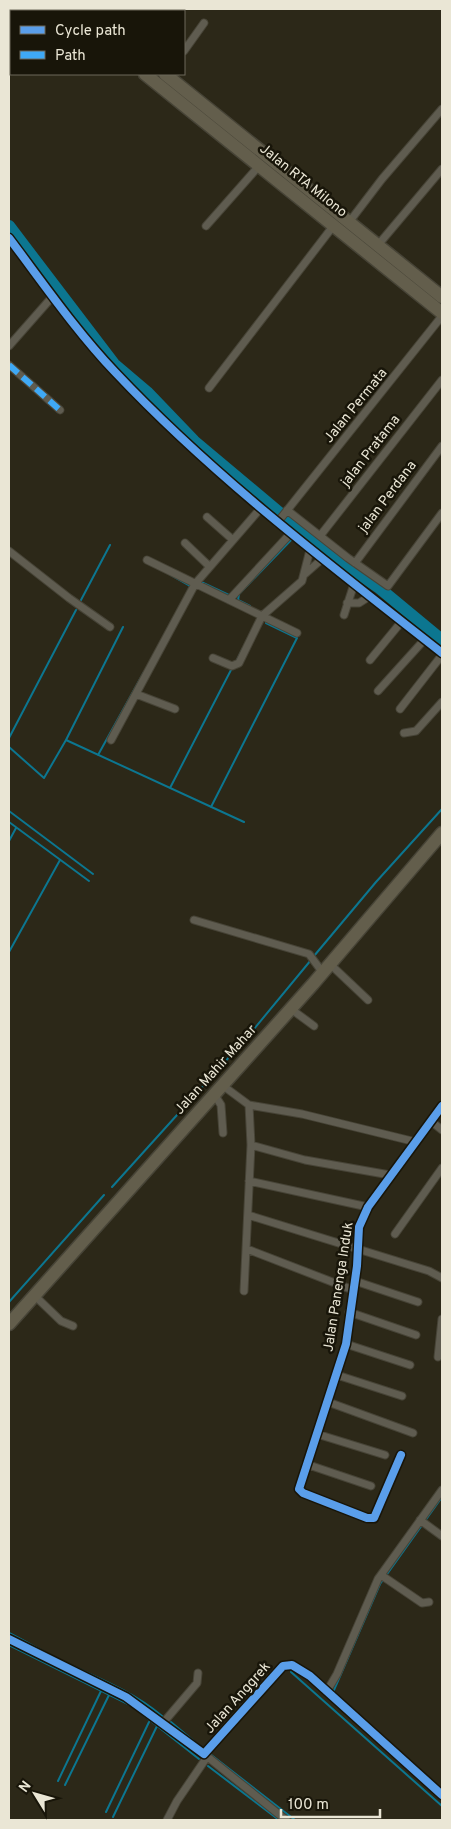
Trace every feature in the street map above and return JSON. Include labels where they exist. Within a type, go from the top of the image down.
[{"type":"highway","name":"Jalan RTA Milono","points":[[146,75],[334,226],[354,230],[378,245],[440,292]]},
{"type":"highway","name":"Jalan RTA Milono","points":[[167,75],[354,230],[442,315]]},
{"type":"highway","name":"Jalan Mahir Mahar","points":[[9,1324],[327,969],[442,833]]},
{"type":"street","points":[[185,50],[204,23]]},
{"type":"street","points":[[354,230],[382,179],[442,109]]},
{"type":"street","points":[[206,226],[259,166]]},
{"type":"street","points":[[378,245],[442,169]]},
{"type":"street","points":[[209,388],[334,226]]},
{"type":"street","points":[[9,238],[53,296],[114,370],[139,397],[260,509],[283,516],[320,536],[354,563],[388,586],[442,513]]},
{"type":"street","points":[[9,346],[53,296]]},
{"type":"street","name":"Jalan Permata","points":[[283,516],[442,315]]},
{"type":"street","points":[[9,365],[60,410]]},
{"type":"street","name":"jalan Pratama","points":[[320,536],[442,380]]},
{"type":"street","name":"jalan Perdana","points":[[354,563],[442,446]]},
{"type":"street","points":[[111,740],[195,584],[260,509]]},
{"type":"street","points":[[283,516],[290,534],[442,654],[400,708]]},
{"type":"street","points":[[207,517],[233,540]]},
{"type":"street","points":[[229,600],[290,534]]},
{"type":"street","points":[[184,543],[210,566]]},
{"type":"street","points":[[213,658],[232,666],[237,665],[262,616],[302,582],[310,550]]},
{"type":"street","points":[[9,551],[110,627]]},
{"type":"street","points":[[305,574],[322,559]]},
{"type":"street","points":[[147,560],[297,633]]},
{"type":"street","points":[[344,616],[354,584]]},
{"type":"street","points":[[348,603],[359,603],[370,596]]},
{"type":"street","points":[[370,660],[402,621]]},
{"type":"street","points":[[378,691],[425,640]]},
{"type":"street","points":[[136,694],[175,709]]},
{"type":"street","points":[[404,733],[416,731],[442,702]]},
{"type":"street","points":[[194,920],[309,954],[368,1000]]},
{"type":"street","points":[[291,1009],[314,1026]]},
{"type":"street","points":[[218,1090],[249,1105],[302,1114],[416,1142]]},
{"type":"street","points":[[218,1090],[223,1133]]},
{"type":"street","points":[[244,1291],[251,1145],[249,1105]]},
{"type":"street","name":"Jalan Panenga Induk","points":[[401,1455],[374,1518],[367,1518],[300,1491],[299,1487],[306,1464],[346,1344],[352,1290],[355,1280],[358,1229],[368,1208],[390,1175],[432,1122],[442,1106]]},
{"type":"street","points":[[432,1122],[442,1130]]},
{"type":"street","points":[[251,1145],[305,1160],[390,1175]]},
{"type":"street","points":[[395,1234],[442,1168]]},
{"type":"street","points":[[249,1181],[368,1208]]},
{"type":"street","points":[[248,1215],[432,1272],[442,1278]]},
{"type":"street","points":[[247,1250],[352,1290]]},
{"type":"street","points":[[355,1280],[418,1302]]},
{"type":"street","points":[[35,1296],[62,1321],[73,1326]]},
{"type":"street","points":[[349,1312],[416,1335]]},
{"type":"street","points":[[438,1357],[442,1319]]},
{"type":"street","points":[[346,1344],[410,1365]]},
{"type":"street","points":[[337,1375],[402,1396]]},
{"type":"street","points":[[328,1402],[413,1432]]},
{"type":"street","points":[[317,1434],[385,1455]]},
{"type":"street","points":[[306,1464],[371,1486]]},
{"type":"street","points":[[326,1691],[337,1674],[381,1575],[442,1490]]},
{"type":"street","points":[[420,1520],[442,1536]]},
{"type":"street","points":[[381,1575],[422,1603],[429,1602]]},
{"type":"street","name":"Jalan Anggrek","points":[[9,1639],[126,1697],[205,1755],[286,1665],[295,1666],[326,1691],[442,1795]]},
{"type":"street","points":[[163,1723],[196,1683],[198,1673]]},
{"type":"street","points":[[167,1820],[205,1755],[286,1820]]},
{"type":"waterway","points":[[9,226],[114,364],[147,392],[194,441],[319,546],[378,587],[442,640]]},
{"type":"waterway","points":[[296,534],[300,530]]},
{"type":"waterway","points":[[250,606],[238,600],[239,594],[293,538]]},
{"type":"waterway","points":[[81,600],[110,545]]},
{"type":"waterway","points":[[167,573],[190,586],[188,591]]},
{"type":"waterway","points":[[199,581],[231,596]]},
{"type":"waterway","points":[[9,738],[76,610]]},
{"type":"waterway","points":[[211,807],[297,638],[266,623],[267,620]]},
{"type":"waterway","points":[[123,627],[66,740],[244,822]]},
{"type":"waterway","points":[[236,662],[243,648]]},
{"type":"waterway","points":[[170,788],[232,668]]},
{"type":"waterway","points":[[98,755],[144,672]]},
{"type":"waterway","points":[[9,747],[44,778],[66,740]]},
{"type":"waterway","points":[[314,956],[376,882],[442,809]]},
{"type":"waterway","points":[[9,811],[93,874]]},
{"type":"waterway","points":[[9,822],[89,881]]},
{"type":"waterway","points":[[9,841],[16,828]]},
{"type":"waterway","points":[[9,952],[60,860]]},
{"type":"waterway","points":[[185,1106],[249,1035],[311,960]]},
{"type":"waterway","points":[[112,1187],[177,1115]]},
{"type":"waterway","points":[[9,1302],[104,1195]]},
{"type":"waterway","points":[[334,1690],[380,1584],[442,1497]]},
{"type":"waterway","points":[[9,1633],[57,1659],[127,1692],[162,1716]]},
{"type":"waterway","points":[[9,1645],[132,1706],[199,1759]]},
{"type":"waterway","points":[[291,1672],[442,1806]]},
{"type":"waterway","points":[[58,1781],[101,1691]]},
{"type":"waterway","points":[[65,1785],[109,1695]]},
{"type":"waterway","points":[[106,1812],[149,1722]]},
{"type":"waterway","points":[[171,1722],[202,1748]]},
{"type":"waterway","points":[[113,1817],[157,1726]]},
{"type":"waterway","points":[[210,1754],[295,1820]]},
{"type":"waterway","points":[[208,1766],[279,1820]]},
{"type":"marked path","points":[[9,365],[60,410]]},
{"type":"cycle path","points":[[9,238],[87,340],[153,411],[232,484],[442,653]]},
{"type":"cycle path","points":[[401,1455],[374,1518],[367,1518],[303,1493],[299,1489],[346,1344],[357,1266],[359,1227],[368,1207],[442,1106]]},
{"type":"cycle path","points":[[9,1639],[126,1697],[204,1754],[283,1666],[292,1665],[310,1676],[442,1795]]}]
